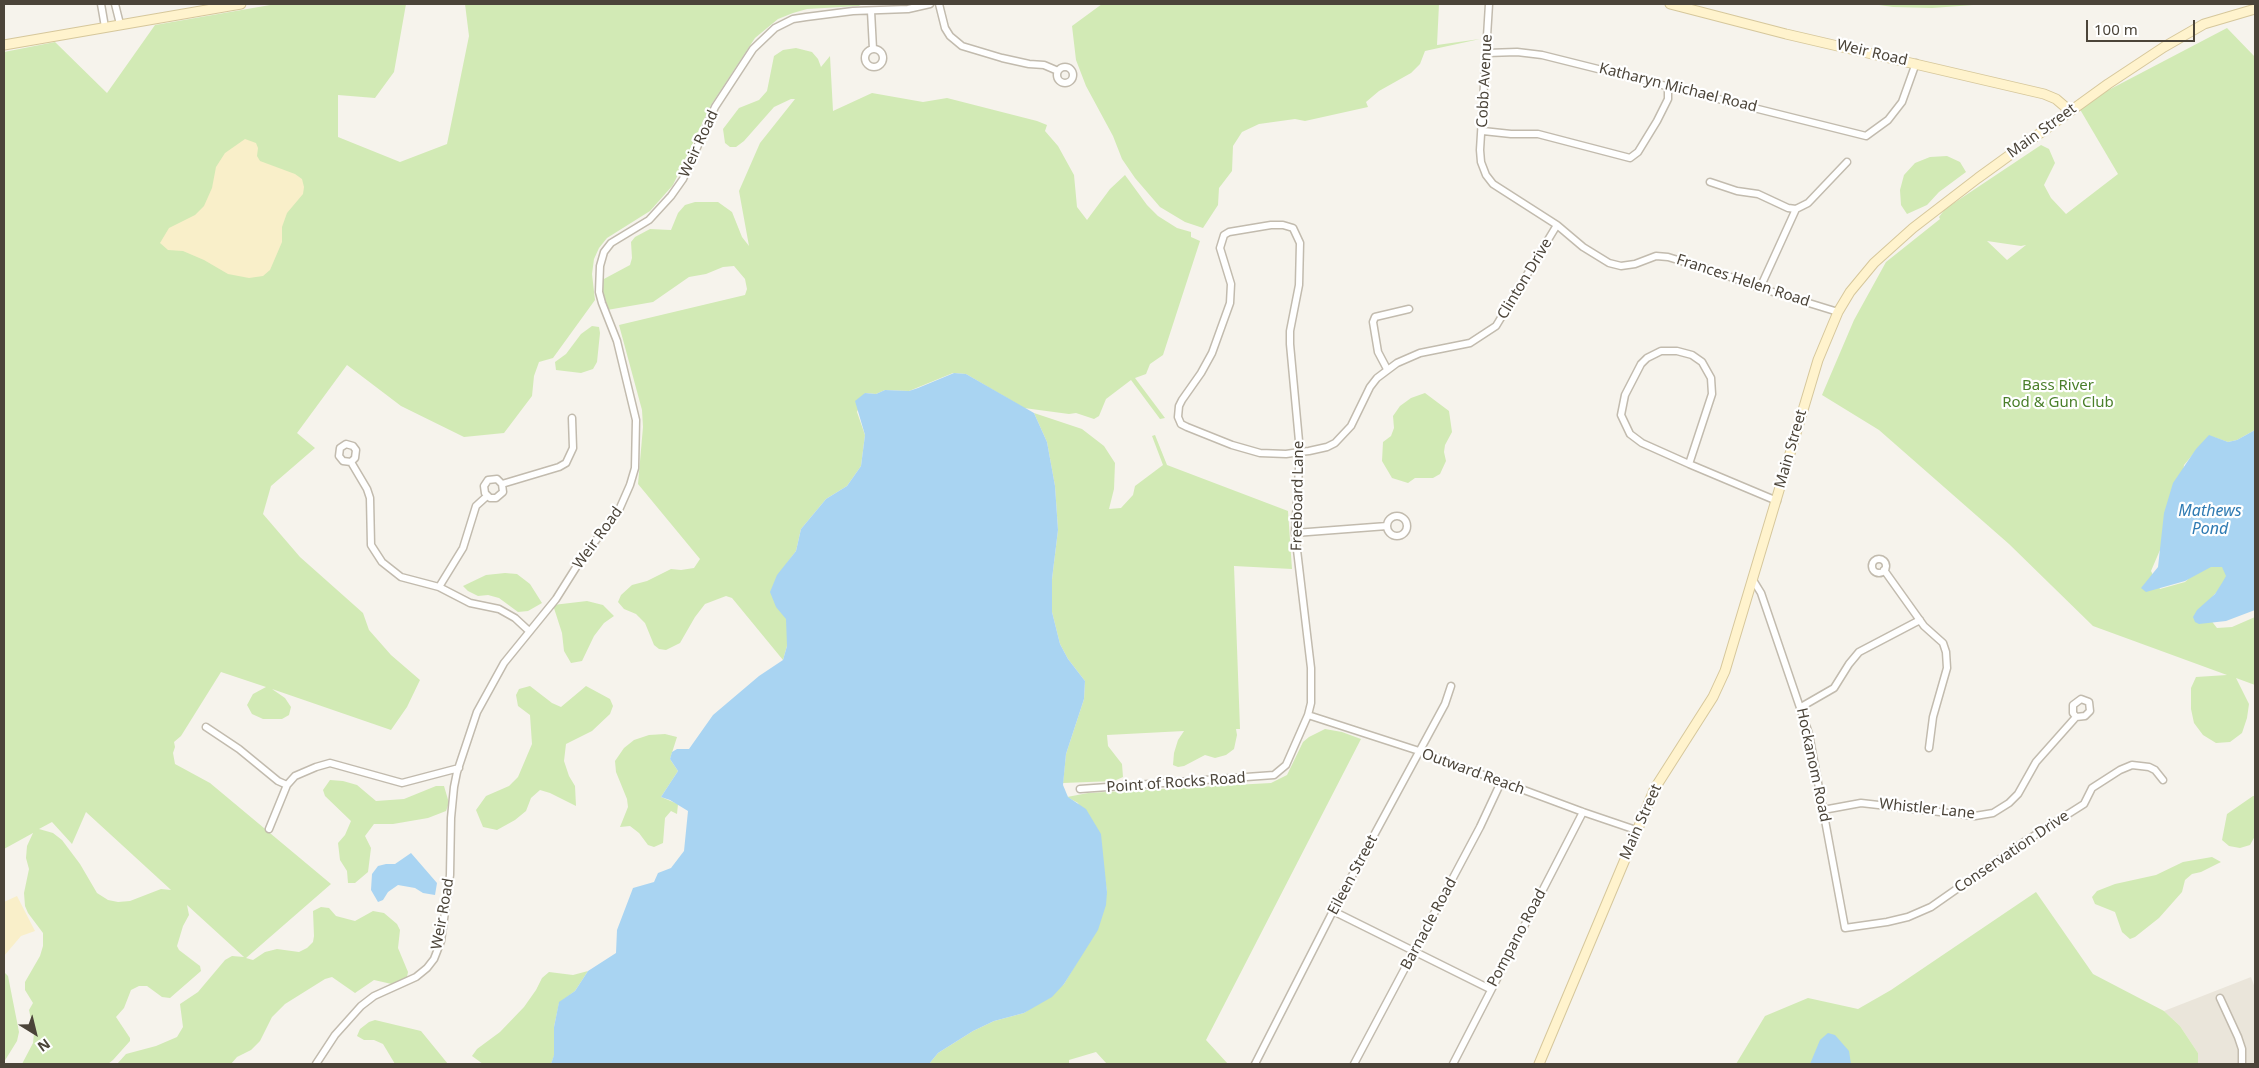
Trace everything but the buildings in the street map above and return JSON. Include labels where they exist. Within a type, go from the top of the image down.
[{"type":"main road","points":[[4,45],[241,4]]},
{"type":"main road","name":"Weir Road","points":[[1670,4],[1786,34],[2044,94],[2056,99],[2070,111]]},
{"type":"main road","name":"Main Street","points":[[1539,1064],[1636,830],[1656,788],[1718,690],[1729,662],[1818,360],[1838,312],[1862,276],[1890,248],[1978,178],[2070,111],[2164,47],[2204,24],[2255,9]]},
{"type":"street","points":[[101,4],[105,27]]},
{"type":"street","points":[[115,4],[120,24]]},
{"type":"street","name":"Weir Road","points":[[316,1064],[335,1035],[361,1006],[382,993],[416,977],[428,968],[434,959],[441,941],[452,858],[451,818],[454,787],[469,733],[485,694],[504,663],[550,607],[580,561],[619,510],[626,497],[634,468],[635,413],[617,341],[599,292],[600,266],[604,252],[611,243],[649,220],[674,192],[683,179],[715,107],[753,49],[764,36],[793,19],[840,12],[908,9],[930,4]]},
{"type":"street","points":[[939,4],[945,28],[950,36],[962,46],[1028,64],[1044,65],[1058,71]]},
{"type":"street","name":"Cobb Avenue","points":[[1481,158],[1490,4]]},
{"type":"street","points":[[871,11],[873,49]]},
{"type":"street","name":"Katharyn Michael Road","points":[[1487,52],[1517,52],[1542,55],[1866,136],[1888,120],[1899,107],[1916,63]]},
{"type":"street","points":[[1483,131],[1538,134],[1630,158],[1644,144],[1668,99],[1668,86]]},
{"type":"street","name":"Frances Helen Road","points":[[1481,158],[1486,175],[1501,190],[1557,225],[1583,247],[1614,265],[1635,264],[1656,256],[1668,257],[1838,312]]},
{"type":"street","points":[[1710,182],[1737,191],[1758,194],[1788,208],[1796,209],[1808,203],[1847,162]]},
{"type":"street","points":[[1760,288],[1796,209]]},
{"type":"street","name":"Freeboard Lane","points":[[1178,417],[1177,413],[1182,400],[1202,373],[1212,353],[1230,303],[1230,284],[1220,248],[1222,239],[1229,232],[1271,225],[1292,228],[1298,236],[1300,243],[1299,284],[1292,317],[1290,344],[1300,452],[1295,533],[1311,668],[1311,703],[1308,715],[1286,765],[1271,776]]},
{"type":"street","name":"Clinton Drive","points":[[1178,417],[1181,424],[1187,428],[1260,453],[1286,454],[1327,447],[1343,436],[1351,426],[1370,387],[1387,369],[1420,353],[1470,343],[1496,326],[1557,225]]},
{"type":"street","points":[[1387,369],[1378,352],[1375,317],[1409,309]]},
{"type":"street","points":[[1689,464],[1712,394],[1711,378],[1702,362],[1692,356],[1677,351],[1661,352],[1647,358],[1637,370],[1625,396],[1621,409],[1622,420],[1627,431],[1637,440],[1689,464],[1777,501]]},
{"type":"street","points":[[502,484],[551,470],[566,463],[572,448],[572,418]]},
{"type":"street","points":[[351,462],[367,489],[370,498],[372,517],[370,537],[375,554],[387,567],[401,577],[439,588],[470,603],[499,609],[515,618],[529,631]]},
{"type":"street","points":[[496,479],[502,484],[503,490],[500,496],[493,499],[486,496],[484,488],[488,480],[496,479]]},
{"type":"street","points":[[439,588],[466,541],[473,512],[486,496]]},
{"type":"street","points":[[1295,533],[1387,526]]},
{"type":"street","points":[[1884,570],[1909,602],[1920,620],[1943,643],[1947,658],[1945,678],[1929,732],[1929,748]]},
{"type":"street","name":"Hockanom Road","points":[[1753,580],[1761,593],[1809,734],[1845,928]]},
{"type":"street","points":[[1801,707],[1834,688],[1859,652],[1920,620]]},
{"type":"street","name":"Eileen Street","points":[[1255,1064],[1333,911],[1445,704],[1451,686]]},
{"type":"street","name":"Outward Reach","points":[[1308,715],[1419,752],[1636,830]]},
{"type":"street","name":"Whistler Lane","points":[[1823,810],[1861,803],[1975,816],[1993,813],[2009,803],[2018,794],[2036,762],[2076,717]]},
{"type":"street","points":[[206,727],[239,749],[278,781],[286,785]]},
{"type":"street","points":[[269,829],[286,785],[306,770],[330,764],[396,783],[410,782],[459,768]]},
{"type":"street","name":"Conservation Drive","points":[[1845,928],[1908,917],[1931,907],[2024,842],[2084,804],[2092,788],[2120,770],[2132,765],[2149,767],[2155,770],[2163,780]]},
{"type":"street","name":"Point of Rocks Road","points":[[1080,789],[1271,776]]},
{"type":"street","name":"Barnacle Road","points":[[1354,1064],[1501,782]]},
{"type":"street","name":"Pompano Road","points":[[1453,1064],[1490,989],[1583,812]]},
{"type":"street","points":[[1333,911],[1415,950],[1490,989]]},
{"type":"street","points":[[2220,998],[2238,1037],[2242,1049],[2243,1064]]},
{"type":"shaded area","points":[[2251,977],[2255,988],[2255,1064],[2198,1064],[2198,1053],[2180,1026],[2164,1011]]},
{"type":"green space","points":[[276,4],[406,4],[394,72],[375,98],[338,95],[338,137],[400,162],[447,144],[469,36],[465,4],[862,4],[859,6],[807,9],[793,13],[778,19],[755,38],[711,105],[673,185],[650,211],[607,238],[599,248],[594,259],[592,274],[595,300],[553,358],[539,362],[534,376],[532,396],[504,433],[464,437],[401,406],[347,365],[297,433],[315,448],[271,486],[263,514],[300,557],[363,613],[369,630],[391,655],[420,680],[407,707],[391,730],[272,689],[285,698],[291,707],[289,715],[282,719],[263,719],[252,714],[247,705],[253,694],[266,687],[221,672],[181,736],[174,742],[175,764],[210,783],[331,884],[246,958],[253,960],[265,952],[277,949],[299,952],[307,948],[313,942],[314,936],[313,911],[321,907],[329,908],[336,916],[355,921],[373,911],[384,913],[397,924],[400,930],[398,948],[408,972],[406,982],[396,985],[374,980],[355,993],[332,977],[325,979],[285,1004],[272,1017],[260,1041],[251,1050],[237,1057],[231,1064],[117,1064],[126,1054],[156,1046],[177,1037],[183,1027],[180,1004],[198,992],[225,960],[232,956],[244,957],[187,905],[189,915],[183,926],[177,946],[179,950],[200,966],[201,971],[170,998],[162,997],[147,986],[139,986],[131,990],[124,1008],[116,1017],[130,1038],[130,1041],[113,1060],[108,1064],[22,1064],[33,1043],[34,1033],[29,1010],[33,1003],[25,990],[25,982],[40,956],[43,946],[43,933],[25,906],[24,893],[29,869],[26,858],[27,846],[33,833],[4,849],[4,52],[55,42],[107,93],[155,25]],"holes":[[[86,812],[171,890],[161,889],[130,901],[118,902],[108,900],[97,893],[80,864],[62,840],[53,833],[39,829],[52,822],[72,844]]]},
{"type":"green space","points":[[1102,4],[1439,4],[1437,45],[1480,39],[1425,51],[1420,64],[1411,73],[1379,91],[1366,102],[1368,107],[1305,121],[1295,119],[1259,124],[1242,132],[1233,146],[1232,171],[1219,188],[1218,205],[1203,228],[1185,222],[1160,207],[1135,178],[1122,159],[1113,136],[1086,86],[1076,60],[1072,26]]},
{"type":"green space","points":[[1872,4],[1987,4],[1932,8],[1893,7]]},
{"type":"green space","name":"Bass River Rod & Gun Club","points":[[2227,28],[2255,57],[2255,430],[2237,440],[2228,442],[2213,437],[2199,447],[2184,465],[2181,491],[2169,529],[2151,571],[2160,589],[2185,582],[2196,572],[2219,543],[2229,579],[2213,596],[2206,614],[2217,628],[2232,627],[2255,617],[2255,685],[2236,678],[2249,704],[2242,733],[2230,742],[2216,743],[2203,735],[2194,723],[2191,709],[2191,688],[2196,677],[2227,675],[2093,626],[2009,544],[1879,430],[1822,395],[1854,320],[1886,262],[1940,219],[1939,217],[1945,209],[2041,145],[2049,149],[2055,163],[2044,185],[2051,198],[2066,214],[2118,174],[2078,106]],"holes":[[[1987,241],[2021,246],[2026,245],[2007,260]]]},
{"type":"green space","points":[[796,48],[812,52],[818,59],[821,67],[830,56],[833,111],[872,93],[923,102],[947,98],[1037,121],[1047,125],[1045,131],[1058,146],[1074,175],[1077,207],[1087,220],[1110,189],[1125,175],[1147,205],[1158,216],[1177,228],[1191,232],[1191,237],[1200,241],[1163,355],[1150,364],[1146,374],[1135,378],[1165,418],[1160,419],[1131,380],[1106,399],[1099,416],[1094,419],[1076,413],[1069,414],[1024,408],[966,374],[953,373],[909,391],[885,390],[876,394],[865,393],[857,412],[865,435],[861,466],[847,486],[826,499],[801,529],[796,551],[787,563],[787,646],[783,660],[732,598],[726,596],[705,604],[680,643],[666,650],[659,649],[654,645],[645,623],[636,614],[624,609],[618,602],[621,595],[632,585],[647,581],[671,569],[694,568],[700,559],[638,484],[643,427],[642,410],[619,325],[745,295],[747,289],[745,279],[734,266],[723,267],[706,274],[689,277],[653,302],[607,310],[602,303],[602,280],[630,265],[632,258],[631,242],[635,237],[650,229],[671,230],[678,213],[685,205],[695,202],[718,202],[732,212],[742,237],[749,246],[739,191],[760,143],[795,99],[774,107],[744,141],[736,147],[730,147],[725,143],[723,129],[739,108],[759,100],[767,91],[774,56],[783,50]]},
{"type":"green space","points":[[1947,156],[1960,162],[1966,172],[1939,192],[1927,205],[1907,214],[1901,205],[1900,190],[1904,175],[1915,163],[1930,157]]},
{"type":"green space","points":[[592,326],[599,327],[600,333],[597,362],[593,369],[581,373],[556,370],[555,362],[566,354],[581,334]]},
{"type":"green space","points":[[1425,393],[1449,411],[1452,432],[1445,445],[1446,461],[1440,474],[1433,478],[1415,478],[1408,483],[1392,478],[1382,461],[1383,442],[1391,436],[1394,428],[1393,416],[1400,406],[1411,398]]},
{"type":"green space","points":[[1034,413],[1082,429],[1104,446],[1115,463],[1114,489],[1109,509],[1121,508],[1133,495],[1135,486],[1163,465],[1152,436],[1155,435],[1167,465],[1288,511],[1292,569],[1234,566],[1240,729],[1236,729],[1237,735],[1234,749],[1226,755],[1215,758],[1205,755],[1184,766],[1178,767],[1173,765],[1174,753],[1178,740],[1184,731],[1107,735],[1108,746],[1122,764],[1123,777],[1114,781],[1063,783],[1066,754],[1084,699],[1085,681],[1068,659],[1060,644],[1052,612],[1052,579],[1058,530],[1055,486],[1047,442]]},
{"type":"green space","points":[[517,574],[530,584],[542,603],[528,611],[518,612],[499,598],[488,595],[478,596],[463,586],[486,575]]},
{"type":"green space","points":[[587,601],[603,605],[614,616],[604,623],[594,636],[582,661],[571,663],[564,651],[562,633],[553,605]]},
{"type":"green space","points":[[530,686],[552,703],[561,707],[586,686],[610,699],[613,706],[610,714],[592,731],[566,744],[564,761],[575,786],[576,806],[540,790],[531,798],[526,811],[515,820],[497,830],[483,827],[476,810],[486,796],[509,786],[518,777],[532,744],[530,715],[518,706],[516,695],[519,689]]},
{"type":"green space","points":[[1325,729],[1342,732],[1361,739],[1206,1040],[1228,1064],[1107,1064],[1096,1052],[1069,1060],[1069,1064],[929,1064],[938,1053],[973,1031],[994,1021],[1024,1013],[1064,984],[1077,962],[1107,892],[1104,871],[1078,803],[1067,797],[1088,793],[1271,783],[1287,775],[1303,742]]},
{"type":"green space","points":[[665,734],[677,737],[670,759],[678,771],[661,797],[678,804],[677,814],[671,811],[665,818],[663,843],[654,847],[648,845],[639,833],[630,826],[620,827],[628,807],[627,799],[616,772],[615,761],[624,748],[634,740],[649,735]]},
{"type":"green space","points":[[330,780],[357,785],[376,801],[404,799],[436,786],[444,786],[449,803],[446,811],[428,818],[393,824],[374,824],[365,836],[371,848],[368,872],[355,883],[348,883],[347,871],[340,860],[338,843],[345,835],[351,821],[325,796],[323,790]]},
{"type":"green space","points":[[2255,796],[2255,836],[2250,845],[2240,848],[2229,846],[2222,840],[2227,814]]},
{"type":"green space","points":[[2212,857],[2221,862],[2201,872],[2192,874],[2185,880],[2182,892],[2159,918],[2130,939],[2122,932],[2115,912],[2095,904],[2092,897],[2097,891],[2115,884],[2156,875],[2183,862]]},
{"type":"green space","points":[[2036,892],[2093,974],[2164,1011],[2180,1026],[2198,1053],[2198,1064],[1736,1064],[1765,1016],[1808,998],[1858,1009],[1891,990]]},
{"type":"green space","points":[[588,971],[575,991],[559,1003],[554,1027],[554,1056],[551,1064],[483,1064],[472,1056],[477,1049],[500,1032],[524,1007],[542,978],[549,972],[573,975]]},
{"type":"green space","points":[[4,972],[8,976],[19,1032],[17,1041],[4,1062]]},
{"type":"green space","points":[[375,1020],[421,1031],[448,1064],[395,1064],[383,1044],[374,1040],[364,1040],[357,1036],[360,1029]]},
{"type":"sand","points":[[245,139],[256,143],[258,148],[257,156],[260,161],[295,174],[302,179],[304,187],[303,194],[287,213],[282,227],[282,242],[270,270],[263,276],[249,278],[228,274],[204,260],[183,251],[168,250],[160,243],[169,228],[195,215],[204,206],[212,188],[216,167],[225,153]]},
{"type":"sand","points":[[17,896],[35,931],[21,936],[4,956],[4,902]]},
{"type":"water","points":[[954,373],[966,374],[1034,413],[1047,442],[1055,486],[1058,530],[1052,579],[1052,612],[1060,644],[1068,659],[1085,681],[1084,699],[1066,754],[1063,785],[1068,797],[1086,809],[1101,834],[1107,892],[1106,905],[1098,930],[1064,984],[1052,997],[1024,1013],[994,1021],[973,1031],[938,1053],[929,1064],[551,1064],[554,1055],[554,1027],[559,1002],[575,991],[588,971],[616,953],[617,930],[633,888],[654,882],[658,873],[671,868],[684,851],[688,811],[661,797],[678,771],[670,759],[672,752],[677,749],[689,749],[713,715],[759,676],[783,660],[787,646],[786,619],[776,607],[770,592],[777,575],[796,551],[801,529],[826,499],[847,486],[861,466],[865,435],[855,401],[865,393],[876,394],[885,390],[909,391]]},
{"type":"water","name":"Mathews Pond","points":[[2255,430],[2255,610],[2226,621],[2199,624],[2195,622],[2193,617],[2197,610],[2215,594],[2222,583],[2226,576],[2222,567],[2211,567],[2185,581],[2146,592],[2141,588],[2158,567],[2164,513],[2173,483],[2196,449],[2209,435],[2228,442],[2237,440]]},
{"type":"water","points":[[411,853],[437,883],[435,895],[423,893],[415,888],[398,885],[388,892],[383,900],[378,902],[371,890],[372,874],[378,866],[395,864]]},
{"type":"water","points":[[1828,1033],[1835,1035],[1849,1051],[1851,1064],[1810,1064],[1820,1040]]}]
